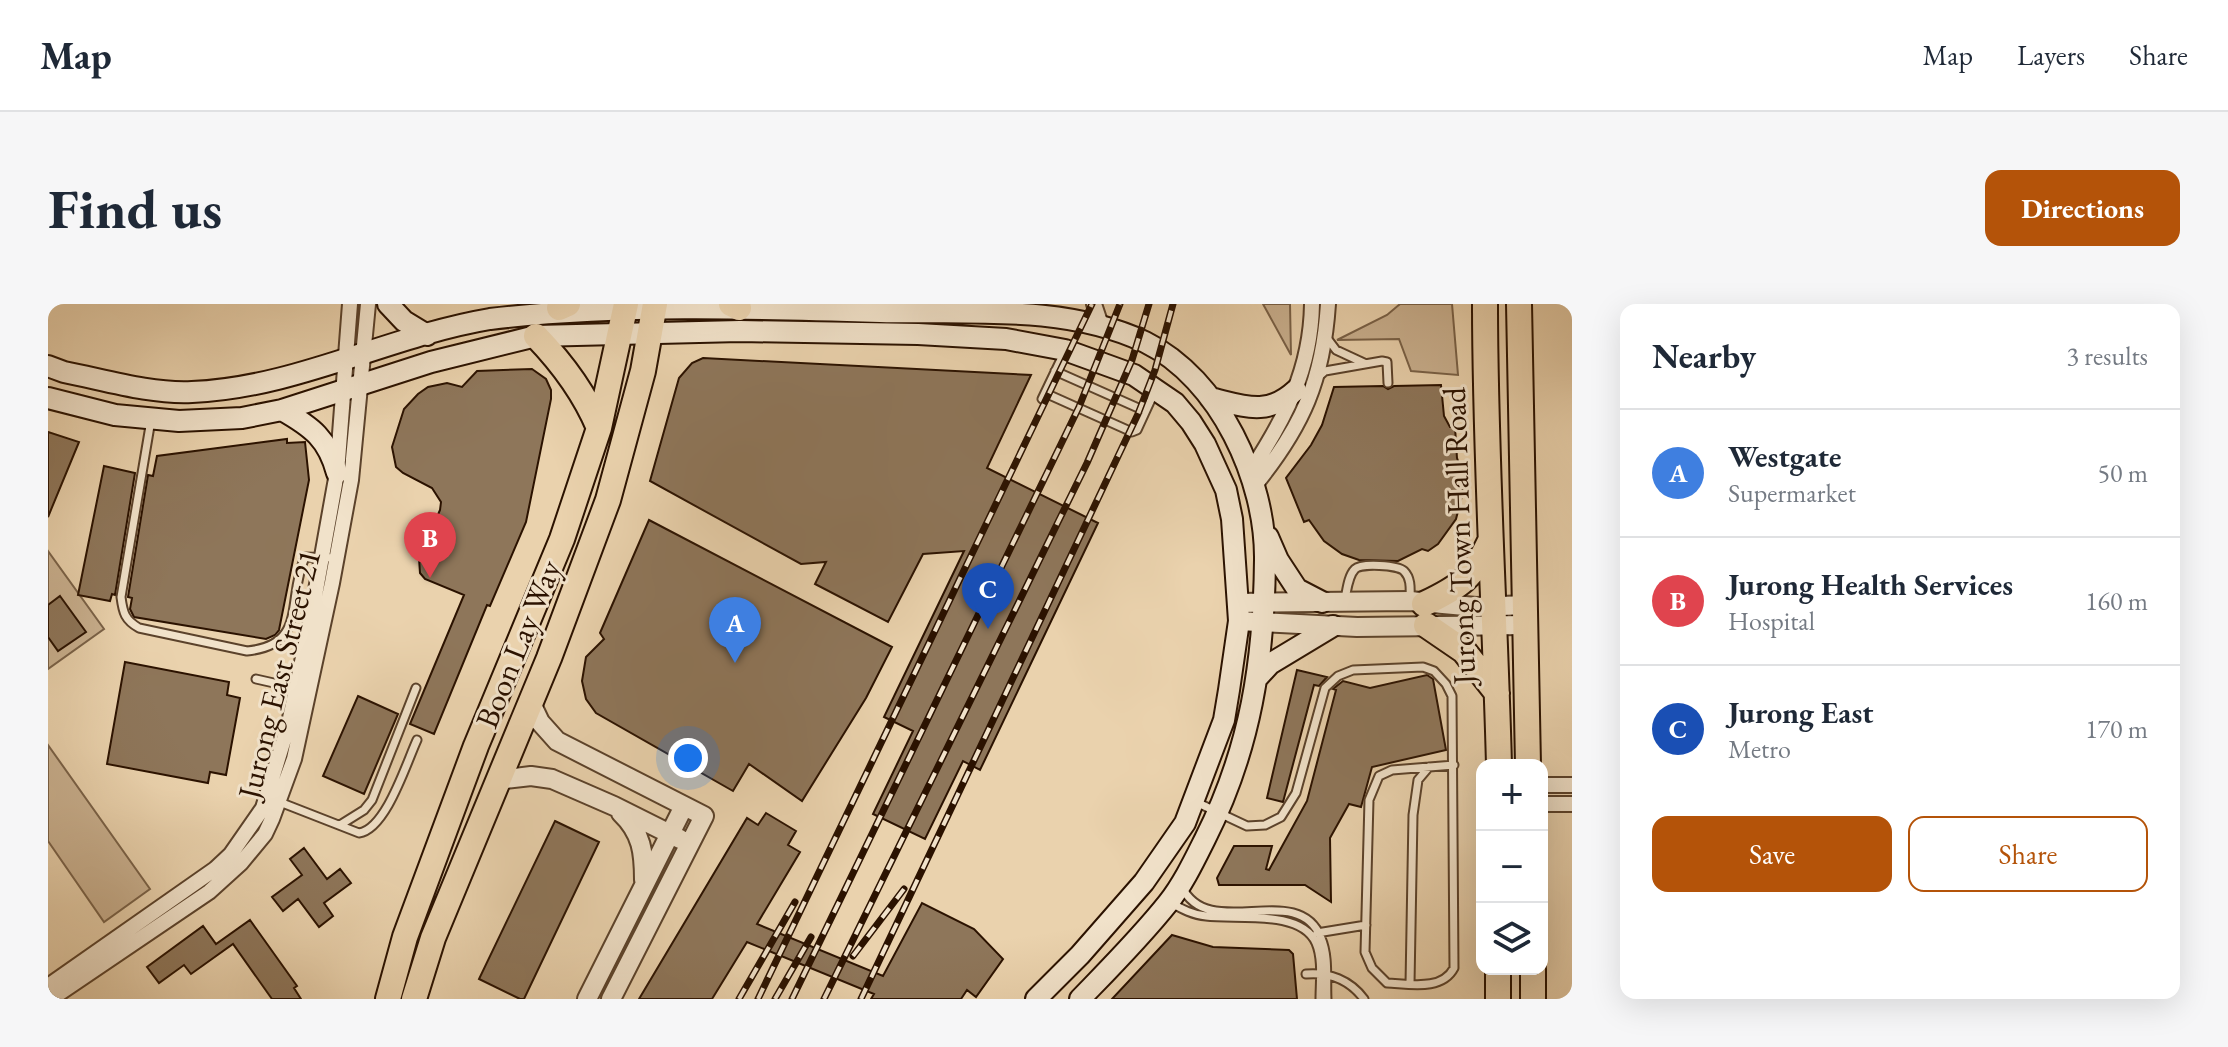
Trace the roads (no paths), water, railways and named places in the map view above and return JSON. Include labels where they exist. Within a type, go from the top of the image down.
[{"type":"main road","points":[[388,304],[404,321],[427,335]]},
{"type":"main road","points":[[48,366],[64,372],[165,391],[191,392],[237,387],[484,320],[563,306],[655,304],[1038,309],[1097,313],[1169,356],[1210,398],[1253,478],[1265,529],[1278,560],[1297,589],[1322,602]]},
{"type":"main road","name":"Boon Lay Way","points":[[414,999],[433,938],[531,703],[608,500],[655,304]]},
{"type":"main road","name":"Jurong Town Hall Road","points":[[1485,304],[1485,394],[1493,535],[1499,759]]},
{"type":"main road","name":"Jurong Town Hall Road","points":[[1519,304],[1528,759]]},
{"type":"main road","name":"Boon Lay Way","points":[[388,999],[405,937],[476,746],[544,585],[589,458],[599,428],[626,305]]},
{"type":"main road","points":[[48,398],[115,415],[151,419],[242,418],[282,410],[431,362],[536,336],[740,331],[1006,339],[1065,350],[1134,375],[1175,403],[1205,444],[1226,490],[1238,612],[1224,720],[1185,823],[1144,882],[1080,955],[1036,999]]},
{"type":"main road","points":[[536,336],[575,381],[599,428]]},
{"type":"main road","points":[[1210,398],[1255,409],[1285,400],[1296,390]]},
{"type":"main road","points":[[282,410],[314,431],[331,451],[337,473]]},
{"type":"main road","points":[[1205,444],[1218,445],[1229,429]]},
{"type":"main road","points":[[589,458],[605,454],[619,463]]},
{"type":"main road","points":[[1229,505],[1230,493],[1253,478]]},
{"type":"main road","points":[[1080,999],[1181,885],[1218,813],[1239,761],[1258,677],[1264,613],[1265,529]]},
{"type":"main road","points":[[1493,535],[1479,566],[1449,592],[1420,610],[1464,651],[1497,693]]},
{"type":"main road","points":[[1258,677],[1270,664],[1333,626]]},
{"type":"main road","points":[[1498,975],[1498,999]]},
{"type":"main road","points":[[1533,975],[1533,999]]},
{"type":"street","name":"Jurong East Street 21","points":[[350,304],[354,357]]},
{"type":"street","name":"Jurong East Street 21","points":[[330,557],[337,473],[354,357],[368,304]]},
{"type":"street","points":[[1253,478],[1287,414],[1296,390],[1304,366],[1312,304]]},
{"type":"street","points":[[1253,478],[1298,424],[1317,377],[1326,337],[1328,304]]},
{"type":"street","name":"Jurong East Street 21","points":[[51,999],[58,984],[174,906],[231,854],[273,800],[294,759],[330,557],[351,480],[351,386]]},
{"type":"street","name":"Jurong East Street 21","points":[[273,800],[296,688],[325,583]]},
{"type":"street","points":[[1264,613],[1345,601],[1420,610],[1526,615]]},
{"type":"street","points":[[1238,612],[1264,613],[1333,626],[1420,610]]},
{"type":"street","points":[[531,703],[540,722],[557,741],[704,816],[611,999]]},
{"type":"street","points":[[498,780],[531,776],[552,779],[614,806],[689,845]]},
{"type":"street","points":[[1548,785],[1572,785]]},
{"type":"street","points":[[1548,804],[1572,804]]},
{"type":"street","points":[[614,806],[639,835],[644,852],[644,883]]},
{"type":"street","points":[[587,999],[684,806]]},
{"type":"lane","points":[[1326,337],[1336,350],[1364,363]]},
{"type":"lane","points":[[1065,350],[1044,396],[1132,432],[1137,430],[1156,389]]},
{"type":"lane","points":[[1317,377],[1325,371],[1387,362],[1388,383]]},
{"type":"lane","points":[[1055,371],[1145,411]]},
{"type":"lane","points":[[151,419],[121,597],[128,622],[139,628],[247,651],[262,649],[281,641],[288,632],[300,568],[305,557],[330,557]]},
{"type":"lane","points":[[1345,601],[1352,572],[1358,566],[1400,568],[1410,582],[1420,610]]},
{"type":"lane","points":[[1194,801],[1247,826],[1265,825],[1281,817],[1296,793],[1325,688],[1338,676],[1353,670],[1423,667],[1434,671],[1452,696],[1454,765],[1454,968],[1449,976],[1436,984],[1387,983],[1372,968],[1365,952],[1369,800],[1379,776],[1392,770],[1454,765]]},
{"type":"lane","points":[[256,679],[296,688]]},
{"type":"lane","points":[[340,825],[364,810],[372,800],[416,688]]},
{"type":"lane","points":[[273,800],[359,833],[368,832],[384,813],[417,740]]},
{"type":"lane","points":[[1410,984],[1413,815],[1418,780],[1429,767]]},
{"type":"lane","points":[[1181,885],[1189,900],[1198,906],[1221,912],[1263,915],[1316,935],[1366,925]]},
{"type":"lane","points":[[1169,902],[1202,916],[1263,915]]},
{"type":"lane","points":[[1316,935],[1327,999]]},
{"type":"lane","points":[[1320,999],[1323,973]]},
{"type":"lane","points":[[1306,974],[1323,973],[1350,985],[1364,999]]},
{"type":"railway","points":[[758,999],[1092,304]]},
{"type":"railway","points":[[792,999],[1079,407],[1120,304]]},
{"type":"railway","points":[[824,999],[1087,463],[1132,360],[1149,304]]},
{"type":"railway","points":[[861,999],[1138,414],[1155,370],[1173,304]]},
{"type":"railway","points":[[853,956],[904,889]]},
{"type":"railway","points":[[739,999],[795,902]]},
{"type":"railway","points":[[775,999],[811,937]]},
{"type":"place","name":"Jurong Health Services","points":[[430,578]]},
{"type":"place","name":"Jurong East","points":[[988,629]]},
{"type":"place","name":"Westgate","points":[[735,663]]}]
